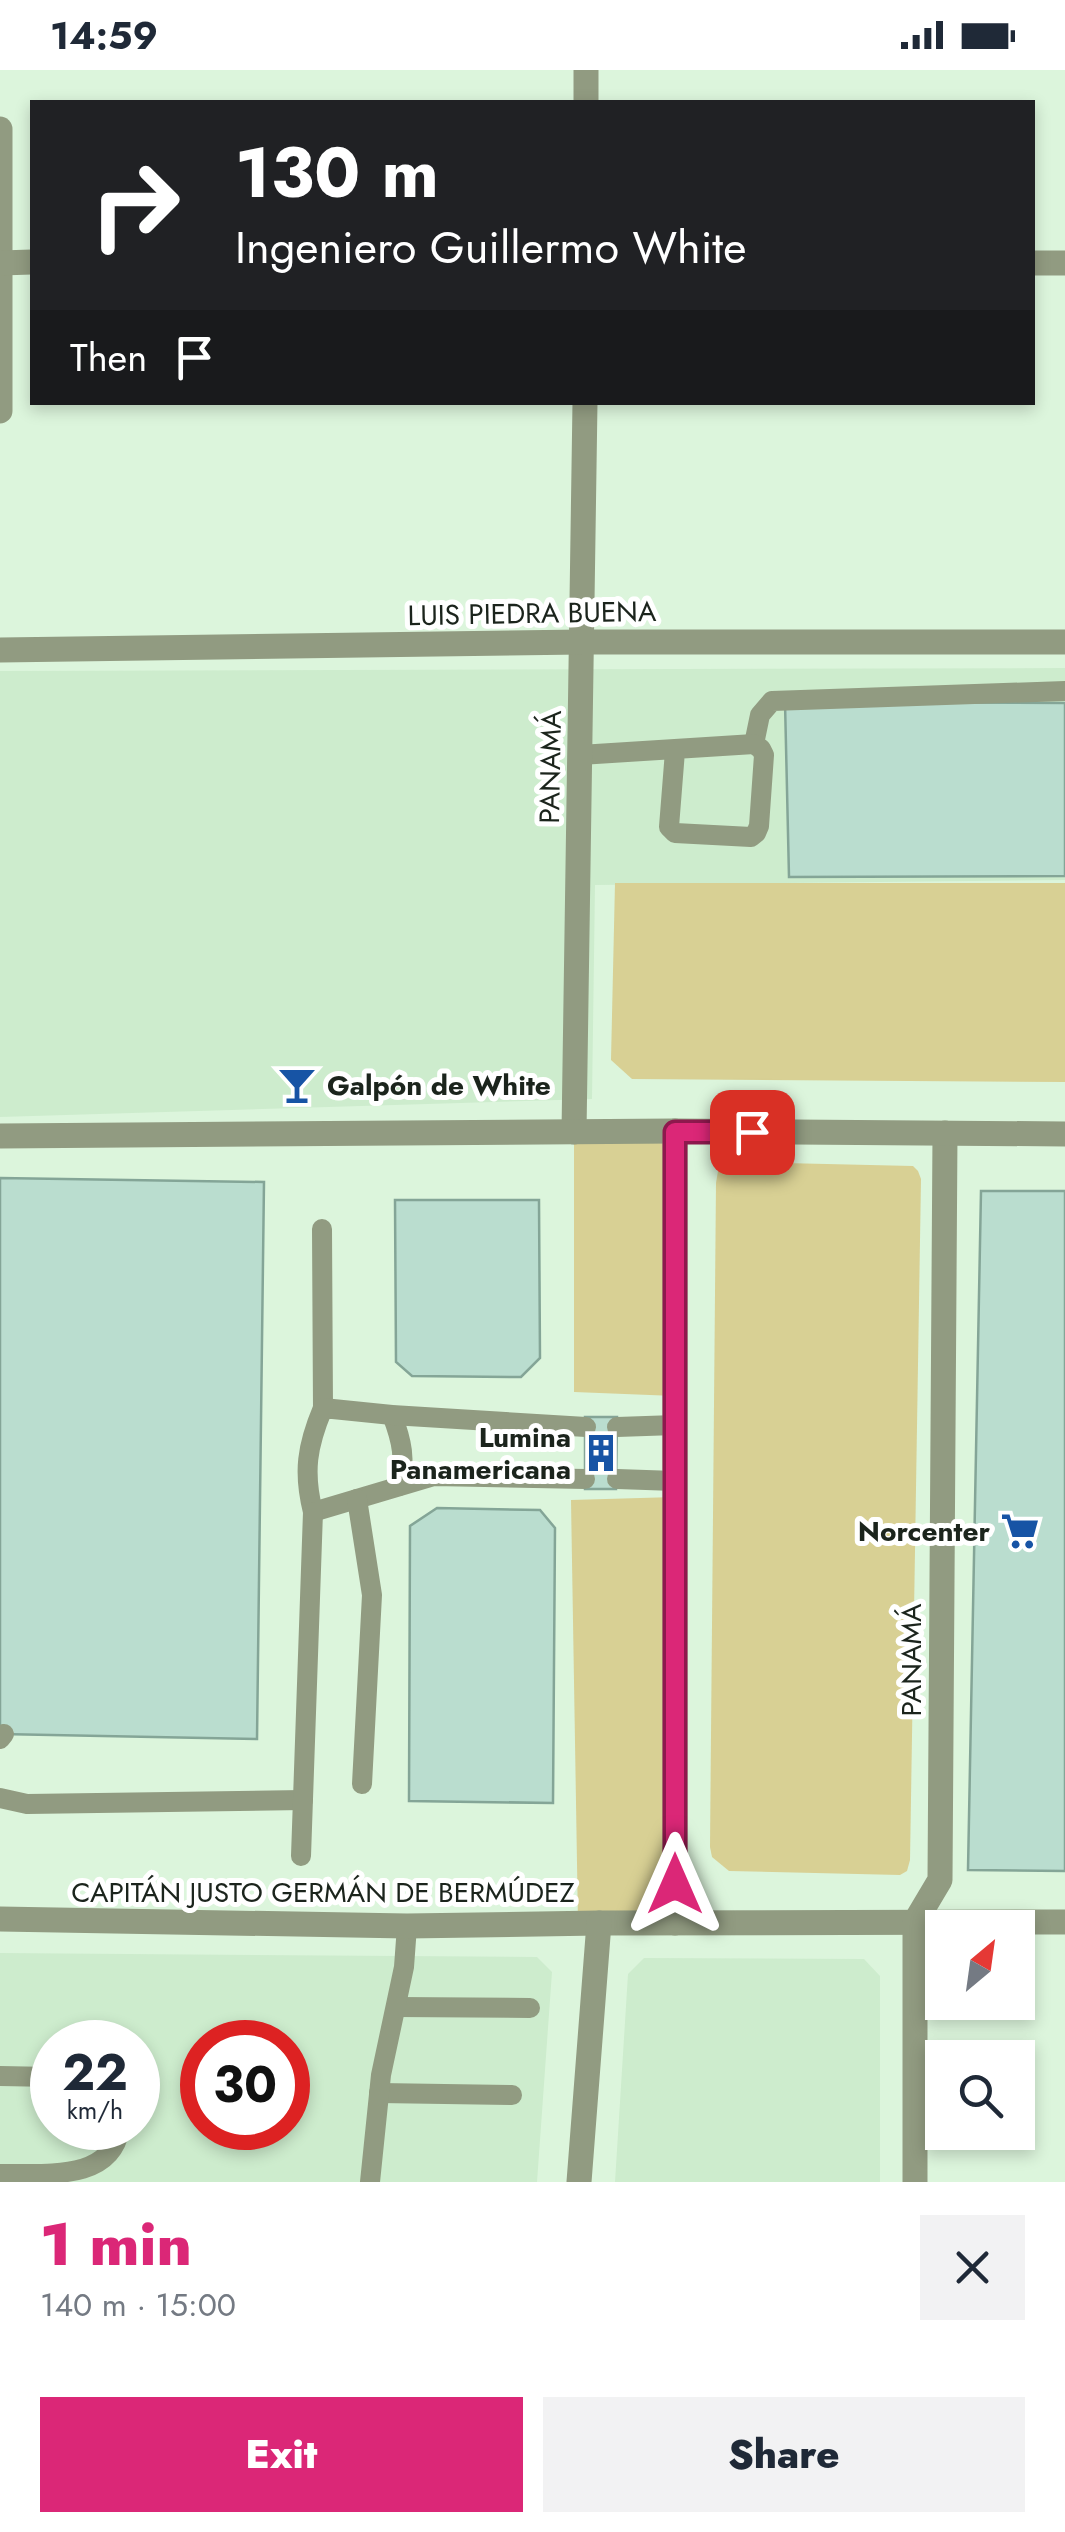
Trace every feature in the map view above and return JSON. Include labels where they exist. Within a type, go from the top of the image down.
[{"type":"street","points":[[586,70],[586,100]]},
{"type":"street","points":[[0,129],[0,411]]},
{"type":"street","points":[[0,263],[30,262]]},
{"type":"street","points":[[1035,263],[1065,263]]},
{"type":"street","name":"PANAMÁ","points":[[574,1132],[585,405]]},
{"type":"street","name":"LUIS PIEDRA BUENA","points":[[0,650],[582,642],[1065,642]]},
{"type":"street","points":[[674,1923],[675,1132]]},
{"type":"street","name":"PANAMÁ","points":[[915,1922],[940,1880],[945,1132]]},
{"type":"street","points":[[0,1136],[1065,1134]]},
{"type":"street","name":"CAPITÁN JUSTO GERMÁN DE BERMÚDEZ","points":[[0,1919],[407,1926],[1065,1922]]},
{"type":"street","points":[[915,1922],[915,2182]]},
{"type":"street","points":[[579,2182],[599,1923]]},
{"type":"lane","points":[[754,744],[760,716],[772,701],[1065,691]]},
{"type":"lane","points":[[580,755],[754,744],[762,748],[764,755],[756,833],[751,837],[682,836],[669,828],[675,751]]},
{"type":"lane","points":[[301,1856],[313,1512],[306,1462],[323,1408],[322,1229]]},
{"type":"lane","points":[[323,1408],[392,1416],[586,1427]]},
{"type":"lane","points":[[392,1416],[404,1452],[398,1486]]},
{"type":"lane","points":[[617,1426],[674,1425]]},
{"type":"lane","points":[[313,1512],[434,1476],[585,1479]]},
{"type":"lane","points":[[616,1479],[675,1481]]},
{"type":"lane","points":[[357,1500],[372,1595],[362,1784]]},
{"type":"lane","points":[[0,1798],[27,1804],[304,1800]]},
{"type":"lane","points":[[370,2182],[379,2093],[404,1967],[407,1926]]},
{"type":"lane","points":[[397,2007],[530,2008]]},
{"type":"lane","points":[[0,2076],[30,2077]]},
{"type":"lane","points":[[379,2093],[512,2095]]},
{"type":"lane","points":[[0,2174],[85,2173],[113,2150]]},
{"type":"shaded area","points":[[1065,668],[1065,880],[595,885],[592,1099],[0,1117],[0,671]]},
{"type":"shaded area","points":[[615,883],[1065,883],[1065,1082],[632,1079],[611,1060]]},
{"type":"shaded area","points":[[675,1131],[675,1396],[574,1392],[574,1132]]},
{"type":"shaded area","points":[[725,1164],[913,1166],[921,1179],[910,1860],[907,1871],[900,1875],[729,1871],[712,1857],[716,1183],[718,1171]]},
{"type":"shaded area","points":[[675,1497],[675,1923],[578,1923],[571,1500]]},
{"type":"shaded area","points":[[0,1953],[537,1957],[552,1972],[537,2182],[0,2182]]},
{"type":"shaded area","points":[[644,1958],[864,1959],[880,1976],[880,2182],[615,2182],[628,1974]]},
{"type":"building","points":[[785,702],[1065,703],[1065,876],[789,877]]},
{"type":"building","points":[[0,1178],[264,1182],[257,1739],[0,1734]]},
{"type":"building","name":"Norcenter","points":[[981,1191],[1065,1191],[1065,1871],[968,1870]]},
{"type":"building","points":[[395,1200],[539,1200],[540,1358],[521,1377],[412,1376],[396,1362]]},
{"type":"building","name":"Lumina Panamericana","points":[[585,1417],[617,1417],[616,1489],[585,1489]]},
{"type":"building","points":[[437,1508],[540,1510],[555,1528],[553,1803],[409,1801],[410,1526]]},
{"type":"place","name":"Galpón de White","points":[[297,1085]]},
{"type":"place","name":"Lumina Panamericana","points":[[601,1453]]},
{"type":"place","name":"Norcenter","points":[[1020,1531]]},
{"type":"route","points":[[675,1884],[675,1132],[752,1132]]}]
